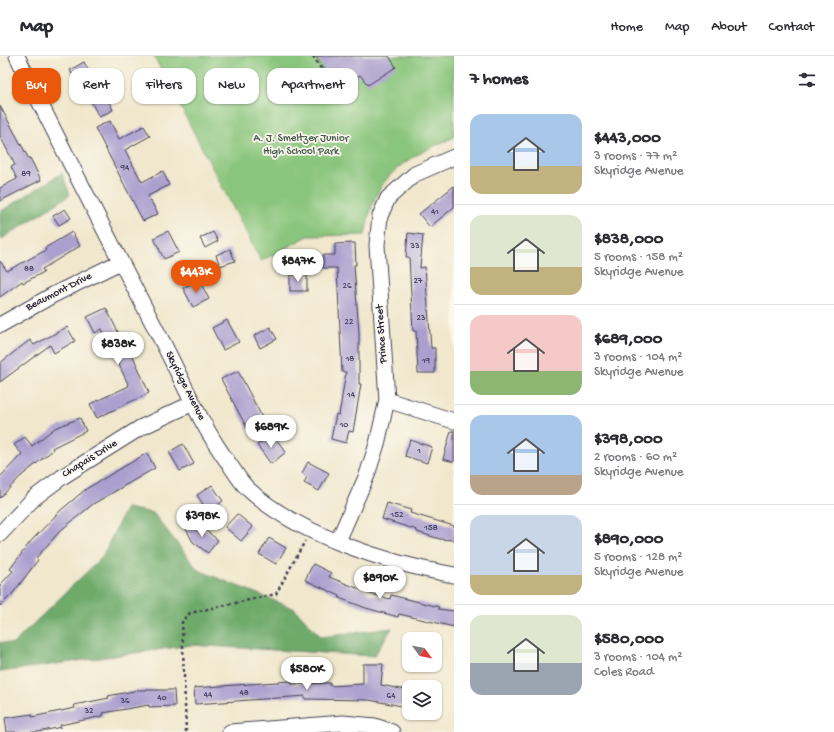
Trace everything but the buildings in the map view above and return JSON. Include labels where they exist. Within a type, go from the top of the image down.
[{"type":"street","name":"Skyridge Avenue","points":[[17,56],[120,262],[193,403],[215,444],[246,487],[267,505],[338,541],[384,558],[454,575]]},
{"type":"street","name":"Prince Street","points":[[338,541],[367,475],[377,444],[387,400],[377,245],[380,216],[388,198],[415,174],[454,157]]},
{"type":"street","name":"Beaumont Drive","points":[[0,324],[53,295],[120,262]]},
{"type":"street","points":[[387,400],[454,421]]},
{"type":"street","name":"Chapais Drive","points":[[0,534],[34,498],[62,477],[140,428],[193,403]]},
{"type":"street","points":[[230,732],[343,723],[375,726],[392,732]]},
{"type":"path","points":[[312,56],[320,68]]},
{"type":"path","points":[[186,732],[182,621],[190,613],[276,594],[312,529]]},
{"type":"green space","name":"A. J. Smeltzer Junior High School Park","points":[[154,56],[454,56],[454,137],[405,162],[393,172],[384,183],[376,197],[365,235],[308,236],[261,261],[179,104],[196,104],[196,68],[160,68]]},
{"type":"green space","points":[[62,173],[70,195],[0,240],[0,212]]},
{"type":"green space","points":[[126,508],[153,513],[198,570],[295,609],[321,637],[392,628],[374,656],[191,645],[0,672],[0,642],[13,644],[102,557]]}]
